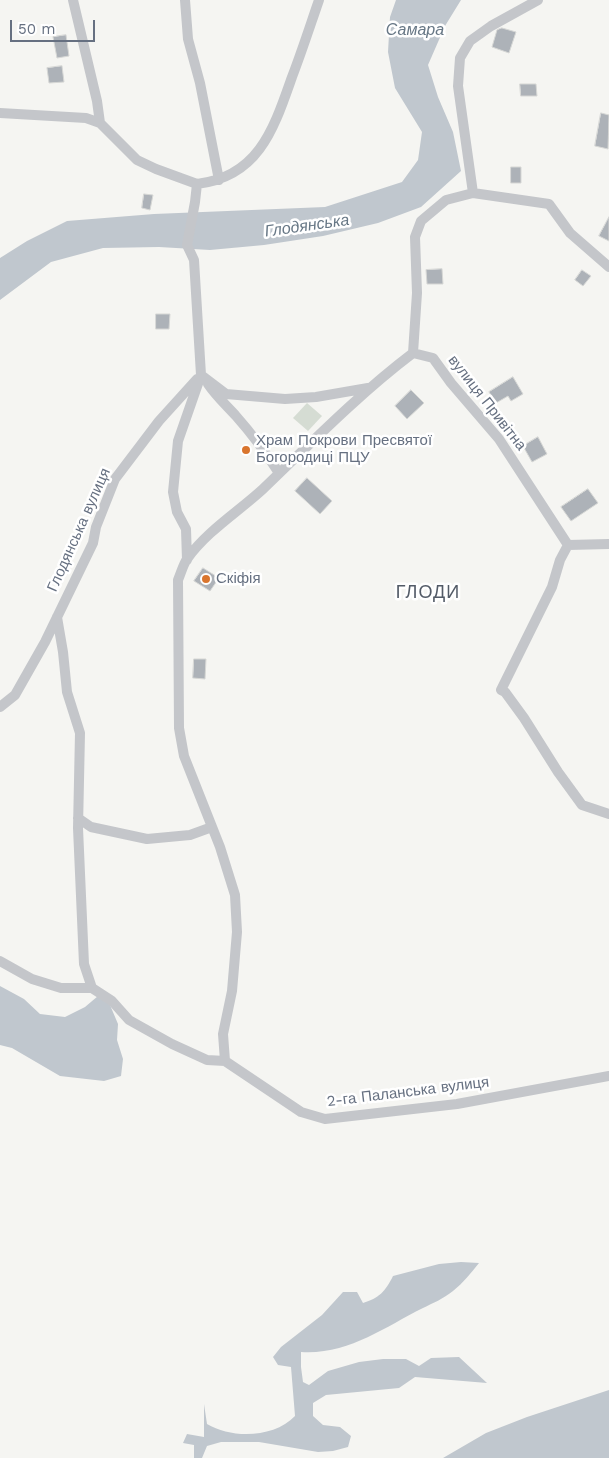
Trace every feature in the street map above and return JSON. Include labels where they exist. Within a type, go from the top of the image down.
[{"type":"street","points":[[73,0],[97,100],[100,123]]},
{"type":"street","points":[[185,0],[188,39],[200,83],[219,180]]},
{"type":"street","points":[[0,113],[86,118],[100,123],[137,160],[156,169],[197,184],[219,180],[231,175],[247,164],[264,145],[278,118],[319,0]]},
{"type":"street","points":[[473,193],[458,86],[460,58],[470,41],[491,26],[538,0]]},
{"type":"street","points":[[187,560],[186,529],[177,512],[173,492],[178,440],[201,375],[194,260],[187,245],[197,184]]},
{"type":"street","points":[[225,1061],[223,1034],[232,991],[236,932],[235,895],[220,847],[184,756],[179,728],[178,580],[187,560],[216,528],[261,491],[369,388],[413,353],[417,293],[415,237],[421,221],[446,200],[473,193],[549,204],[570,233],[609,266]]},
{"type":"street","name":"вулиця Привітна","points":[[413,353],[433,358],[452,384],[499,439],[568,545]]},
{"type":"street","points":[[201,375],[226,394],[276,398],[316,397],[369,388]]},
{"type":"street","points":[[201,375],[218,399],[236,416],[264,450],[279,473]]},
{"type":"street","name":"Глодянська вулиця","points":[[0,707],[14,695],[45,642],[93,543],[96,526],[114,480],[159,420],[201,375]]},
{"type":"street","points":[[609,544],[568,545],[560,560],[552,587],[501,690],[505,692],[524,718],[558,772],[582,805],[609,814]]},
{"type":"street","points":[[0,961],[32,979],[62,988],[92,988],[84,964],[78,818],[80,734],[67,692],[57,616]]},
{"type":"street","points":[[78,818],[91,827],[147,839],[190,835],[212,827]]},
{"type":"street","name":"2-га Паланська вулиця","points":[[92,988],[112,1001],[129,1020],[172,1044],[207,1060],[225,1061],[301,1112],[325,1119],[457,1104],[609,1076]]},
{"type":"shaded area","points":[[307,403],[322,416],[308,431],[293,418]]},
{"type":"water","name":"Самара","points":[[396,0],[461,0],[445,26],[428,65],[438,97],[453,132],[461,171],[421,207],[378,223],[323,236],[264,245],[210,250],[159,247],[103,248],[51,262],[0,300],[0,258],[27,241],[67,221],[154,214],[325,207],[402,182],[418,160],[422,132],[395,88],[388,52],[390,17]]},
{"type":"water","points":[[0,986],[24,999],[40,1014],[65,1017],[85,1007],[98,996],[110,1005],[118,1024],[117,1040],[123,1059],[121,1076],[104,1081],[60,1076],[12,1048],[0,1045]]},
{"type":"water","points":[[479,1263],[460,1285],[442,1299],[350,1345],[318,1352],[301,1352],[303,1382],[309,1385],[328,1371],[359,1362],[406,1359],[419,1366],[431,1358],[459,1357],[487,1383],[415,1377],[399,1388],[326,1395],[313,1403],[313,1416],[323,1425],[340,1427],[351,1436],[348,1447],[333,1451],[318,1452],[259,1442],[221,1442],[207,1446],[202,1458],[194,1458],[194,1445],[183,1443],[187,1434],[204,1437],[204,1404],[207,1424],[228,1432],[252,1434],[265,1432],[276,1429],[286,1423],[295,1416],[291,1367],[278,1365],[273,1357],[281,1347],[322,1315],[343,1292],[357,1292],[363,1303],[381,1294],[393,1276],[439,1264]]},
{"type":"water","points":[[609,1390],[609,1458],[443,1458],[486,1433],[527,1417]]},
{"type":"building","points":[[502,28],[516,32],[509,53],[492,47],[497,30]]},
{"type":"building","points":[[66,35],[69,56],[57,58],[53,37]]},
{"type":"building","points":[[62,66],[64,82],[49,83],[47,68]]},
{"type":"building","points":[[520,84],[536,84],[537,96],[521,96]]},
{"type":"building","points":[[601,113],[609,115],[608,149],[595,146]]},
{"type":"building","points":[[511,167],[521,167],[521,183],[511,183]]},
{"type":"building","points":[[144,194],[153,195],[150,210],[142,208]]},
{"type":"building","points":[[609,217],[609,241],[599,236]]},
{"type":"building","points":[[442,269],[443,284],[427,284],[426,270]]},
{"type":"building","points":[[582,270],[591,276],[583,286],[575,280]]},
{"type":"building","points":[[156,314],[170,314],[169,329],[156,329]]},
{"type":"building","points":[[513,377],[523,394],[511,401],[508,396],[496,403],[489,392]]},
{"type":"building","points":[[411,390],[424,403],[407,419],[395,406]]},
{"type":"building","points":[[538,437],[547,454],[532,462],[523,446]]},
{"type":"building","points":[[307,478],[332,501],[320,514],[295,491]]},
{"type":"building","points":[[588,489],[598,503],[571,521],[561,507]]},
{"type":"building","name":"Скіфія","points":[[203,568],[219,578],[210,591],[194,581]]},
{"type":"building","points":[[194,659],[206,659],[205,679],[193,678]]},
{"type":"place","name":"Храм Покрови Пресвятої Богородиці ПЦУ","points":[[246,450]]},
{"type":"place","name":"Скіфія","points":[[206,579]]},
{"type":"district","name":"ГЛОДИ","points":[[428,593]]},
{"type":"water label","name":"Глодянська","points":[[307,226]]}]
